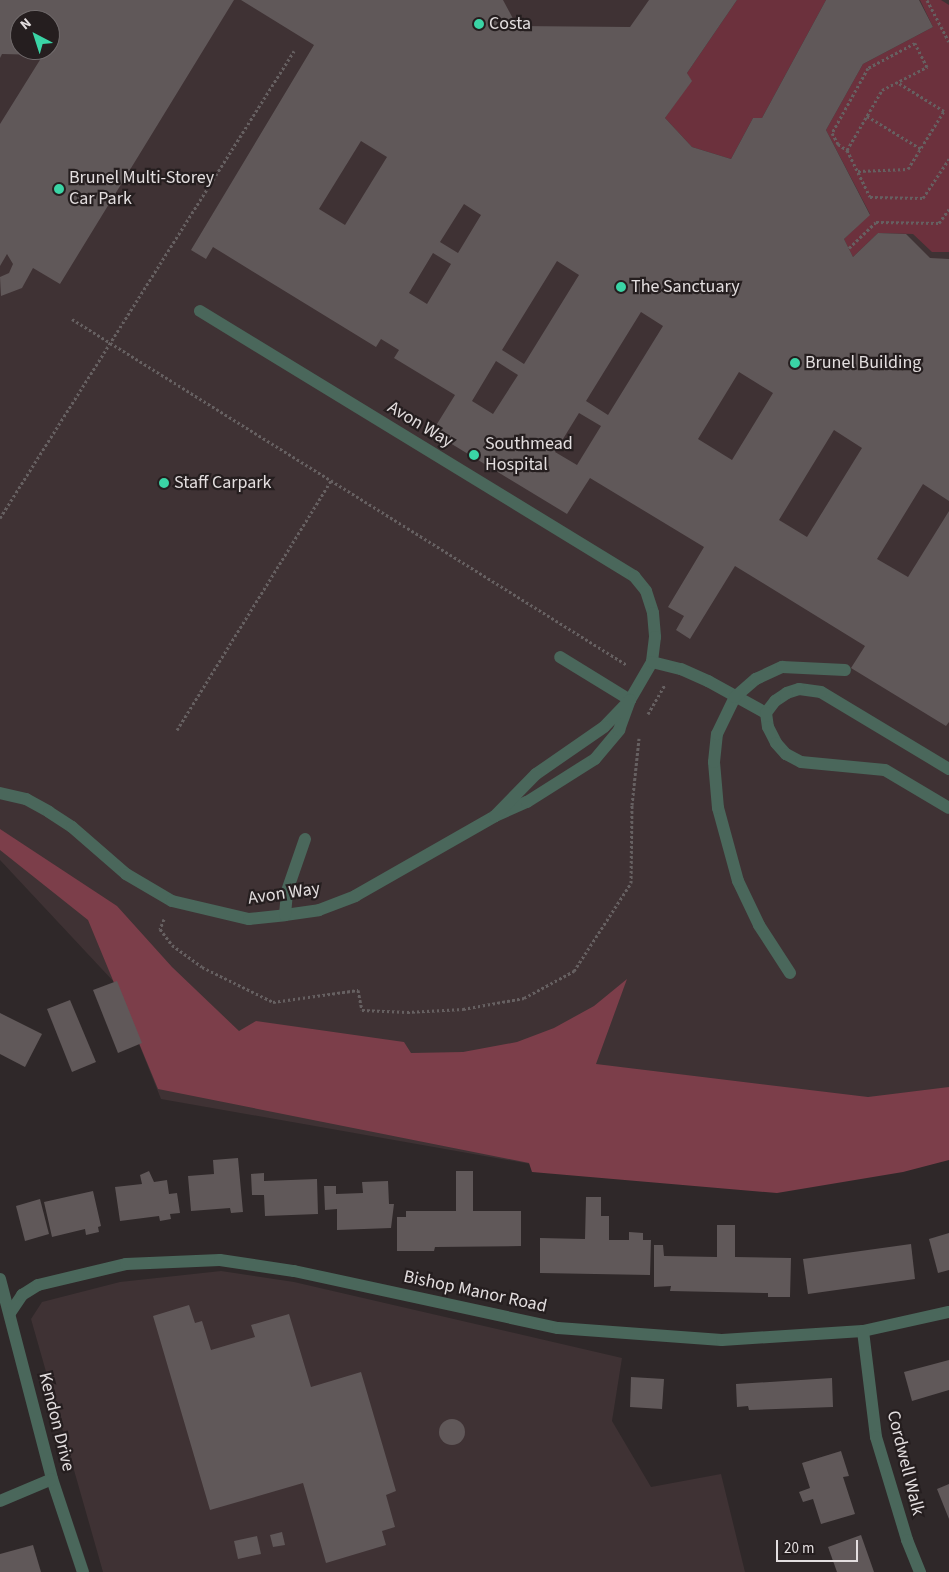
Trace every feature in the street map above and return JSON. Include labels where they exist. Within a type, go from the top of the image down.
[{"type":"street","name":"Avon Way","points":[[0,793],[26,800],[49,812],[72,827],[126,874],[172,900],[249,919],[319,910],[355,896],[495,816],[527,802],[595,759],[619,730],[630,700],[652,662],[653,613],[646,591],[634,576],[200,311]]},
{"type":"street","points":[[560,657],[630,700]]},
{"type":"street","points":[[652,662],[681,670],[766,713]]},
{"type":"street","points":[[790,973],[759,925],[738,881],[718,808],[714,762],[718,734],[735,697],[756,679],[782,667],[845,670]]},
{"type":"street","points":[[949,769],[821,692],[799,689],[787,692],[775,701],[766,713],[768,727],[776,743],[793,758],[828,766],[885,770],[949,808]]},
{"type":"street","name":"Avon Way","points":[[495,816],[536,774],[604,727],[630,700]]},
{"type":"street","points":[[285,915],[287,890],[305,839]]},
{"type":"street","name":"Bishop Manor Road","points":[[10,1313],[22,1295],[38,1285],[126,1264],[220,1260],[294,1271],[558,1328],[722,1340],[863,1331],[949,1312]]},
{"type":"street","name":"Kendon Drive","points":[[0,1279],[52,1478],[83,1572]]},
{"type":"street","name":"Cordwell Walk","points":[[863,1331],[876,1437],[907,1540],[920,1572]]},
{"type":"street","points":[[0,1501],[52,1478]]},
{"type":"path","points":[[927,0],[949,42]]},
{"type":"path","points":[[847,150],[882,90],[927,67],[915,43],[868,68],[832,133],[838,144],[847,150],[870,197],[923,198],[949,159]]},
{"type":"path","points":[[0,518],[294,51]]},
{"type":"path","points":[[858,171],[908,169],[944,111],[897,82]]},
{"type":"path","points":[[867,116],[921,149]]},
{"type":"path","points":[[849,248],[876,222],[939,223],[949,209]]},
{"type":"path","points":[[72,319],[332,478],[664,688]]},
{"type":"path","points":[[177,730],[332,478]]},
{"type":"shaded area","name":"Southmead Hospital","points":[[0,0],[949,0],[949,1133],[570,1171],[161,1099],[114,982],[0,860]]},
{"type":"shaded area","points":[[737,0],[826,0],[762,118],[753,118],[731,159],[692,147],[665,118],[691,81],[687,73]]},
{"type":"shaded area","points":[[920,0],[941,0],[949,5],[949,252],[932,252],[913,234],[878,233],[853,257],[844,239],[870,214],[826,130],[863,64],[933,27]]},
{"type":"shaded area","points":[[0,829],[117,906],[172,967],[239,1031],[256,1021],[404,1042],[411,1053],[463,1052],[517,1042],[554,1028],[594,1006],[627,979],[596,1064],[868,1097],[949,1087],[949,1160],[903,1172],[777,1193],[532,1172],[529,1163],[158,1089],[88,920],[0,850]]},
{"type":"shaded area","points":[[221,1271],[294,1282],[622,1358],[612,1421],[651,1487],[721,1474],[745,1572],[103,1572],[31,1319],[42,1302],[120,1282]]},
{"type":"building","name":"Brunel Multi-Storey Car Park","points":[[0,0],[234,0],[60,284],[33,268],[22,288],[1,296],[0,277],[9,273],[13,264],[7,254],[0,266],[0,124],[40,60],[60,60],[60,10],[10,10],[10,54],[2,54],[0,58]]},
{"type":"building","name":"Brunel Building","points":[[241,0],[503,0],[517,26],[630,27],[649,0],[737,0],[687,73],[692,81],[665,118],[692,147],[731,159],[753,118],[762,118],[826,0],[919,0],[933,27],[863,64],[826,130],[870,215],[844,239],[853,257],[878,233],[906,234],[930,258],[949,259],[949,501],[923,484],[877,559],[908,577],[949,511],[949,722],[946,726],[851,668],[865,646],[735,566],[690,639],[676,630],[684,616],[668,607],[704,547],[590,478],[567,514],[432,432],[455,395],[394,358],[399,350],[381,339],[376,347],[213,247],[206,259],[191,250],[314,45]],"holes":[[[361,141],[387,157],[345,225],[319,209]],[[464,204],[481,215],[458,253],[440,242]],[[433,253],[451,264],[427,304],[409,293]],[[557,261],[579,275],[524,364],[502,350]],[[641,312],[663,326],[608,415],[586,401]],[[496,361],[518,375],[493,414],[472,401]],[[739,372],[773,393],[732,460],[698,439]],[[579,413],[601,426],[577,465],[555,452]],[[834,430],[862,448],[807,537],[779,520]]]},
{"type":"building","points":[[117,981],[142,1043],[118,1053],[93,990]]},
{"type":"building","points":[[70,1000],[96,1062],[72,1072],[47,1009]]},
{"type":"building","points":[[0,1013],[42,1034],[25,1067],[0,1054]]},
{"type":"building","points":[[238,1158],[243,1212],[231,1213],[230,1208],[191,1211],[188,1176],[214,1174],[213,1160]]},
{"type":"building","points":[[149,1171],[154,1182],[167,1180],[169,1194],[177,1193],[180,1213],[170,1214],[171,1219],[160,1221],[159,1216],[120,1221],[115,1187],[142,1184],[140,1175]]},
{"type":"building","points":[[456,1171],[473,1171],[473,1211],[521,1211],[521,1246],[435,1247],[434,1251],[397,1251],[397,1217],[406,1217],[406,1211],[456,1211]]},
{"type":"building","points":[[264,1173],[264,1181],[317,1179],[318,1214],[265,1216],[264,1195],[252,1195],[251,1174]]},
{"type":"building","points":[[388,1181],[389,1204],[394,1204],[391,1228],[337,1230],[337,1209],[325,1210],[324,1186],[336,1186],[336,1194],[363,1193],[362,1182]]},
{"type":"building","points":[[93,1191],[101,1226],[98,1227],[99,1232],[86,1235],[85,1229],[52,1237],[44,1202]]},
{"type":"building","points":[[586,1197],[601,1197],[601,1216],[609,1216],[609,1240],[629,1240],[629,1232],[643,1233],[643,1240],[651,1240],[650,1275],[540,1273],[540,1238],[585,1239]]},
{"type":"building","points":[[40,1199],[49,1234],[25,1241],[16,1206]]},
{"type":"building","points":[[717,1225],[735,1225],[735,1257],[791,1258],[790,1297],[768,1297],[768,1293],[670,1291],[671,1286],[654,1287],[654,1245],[663,1245],[664,1256],[717,1257]]},
{"type":"building","points":[[949,1233],[949,1270],[938,1273],[929,1239]]},
{"type":"building","points":[[911,1244],[915,1279],[808,1294],[803,1259]]},
{"type":"building","points":[[189,1305],[195,1323],[202,1321],[211,1350],[255,1337],[251,1325],[289,1314],[311,1387],[361,1372],[396,1491],[386,1495],[395,1527],[382,1531],[386,1545],[326,1563],[303,1483],[210,1510],[153,1316]]},
{"type":"building","points":[[949,1360],[949,1390],[912,1401],[904,1372]]},
{"type":"building","points":[[631,1377],[664,1379],[662,1409],[630,1407]]},
{"type":"building","points":[[832,1378],[833,1407],[749,1410],[748,1406],[737,1407],[736,1384]]},
{"type":"building","points":[[452,1419],[461,1423],[465,1432],[461,1441],[452,1445],[443,1441],[439,1432],[443,1423]]},
{"type":"building","points":[[841,1451],[849,1476],[843,1477],[855,1514],[821,1524],[813,1499],[803,1502],[799,1492],[810,1488],[802,1463]]},
{"type":"building","points":[[949,1484],[949,1519],[937,1489]]},
{"type":"building","points":[[282,1532],[285,1545],[273,1547],[270,1535]]},
{"type":"building","points":[[861,1535],[874,1572],[837,1572],[828,1547]]},
{"type":"building","points":[[257,1536],[261,1554],[238,1559],[234,1541]]},
{"type":"building","points":[[33,1545],[41,1572],[0,1572],[0,1554]]},
{"type":"place","name":"Costa","points":[[479,24]]},
{"type":"place","name":"Brunel Multi-Storey Car Park","points":[[59,189]]},
{"type":"place","name":"The Sanctuary","points":[[621,287]]},
{"type":"place","name":"Brunel Building","points":[[795,363]]},
{"type":"place","name":"Southmead Hospital","points":[[474,455]]},
{"type":"place","name":"Staff Carpark","points":[[164,483]]}]
